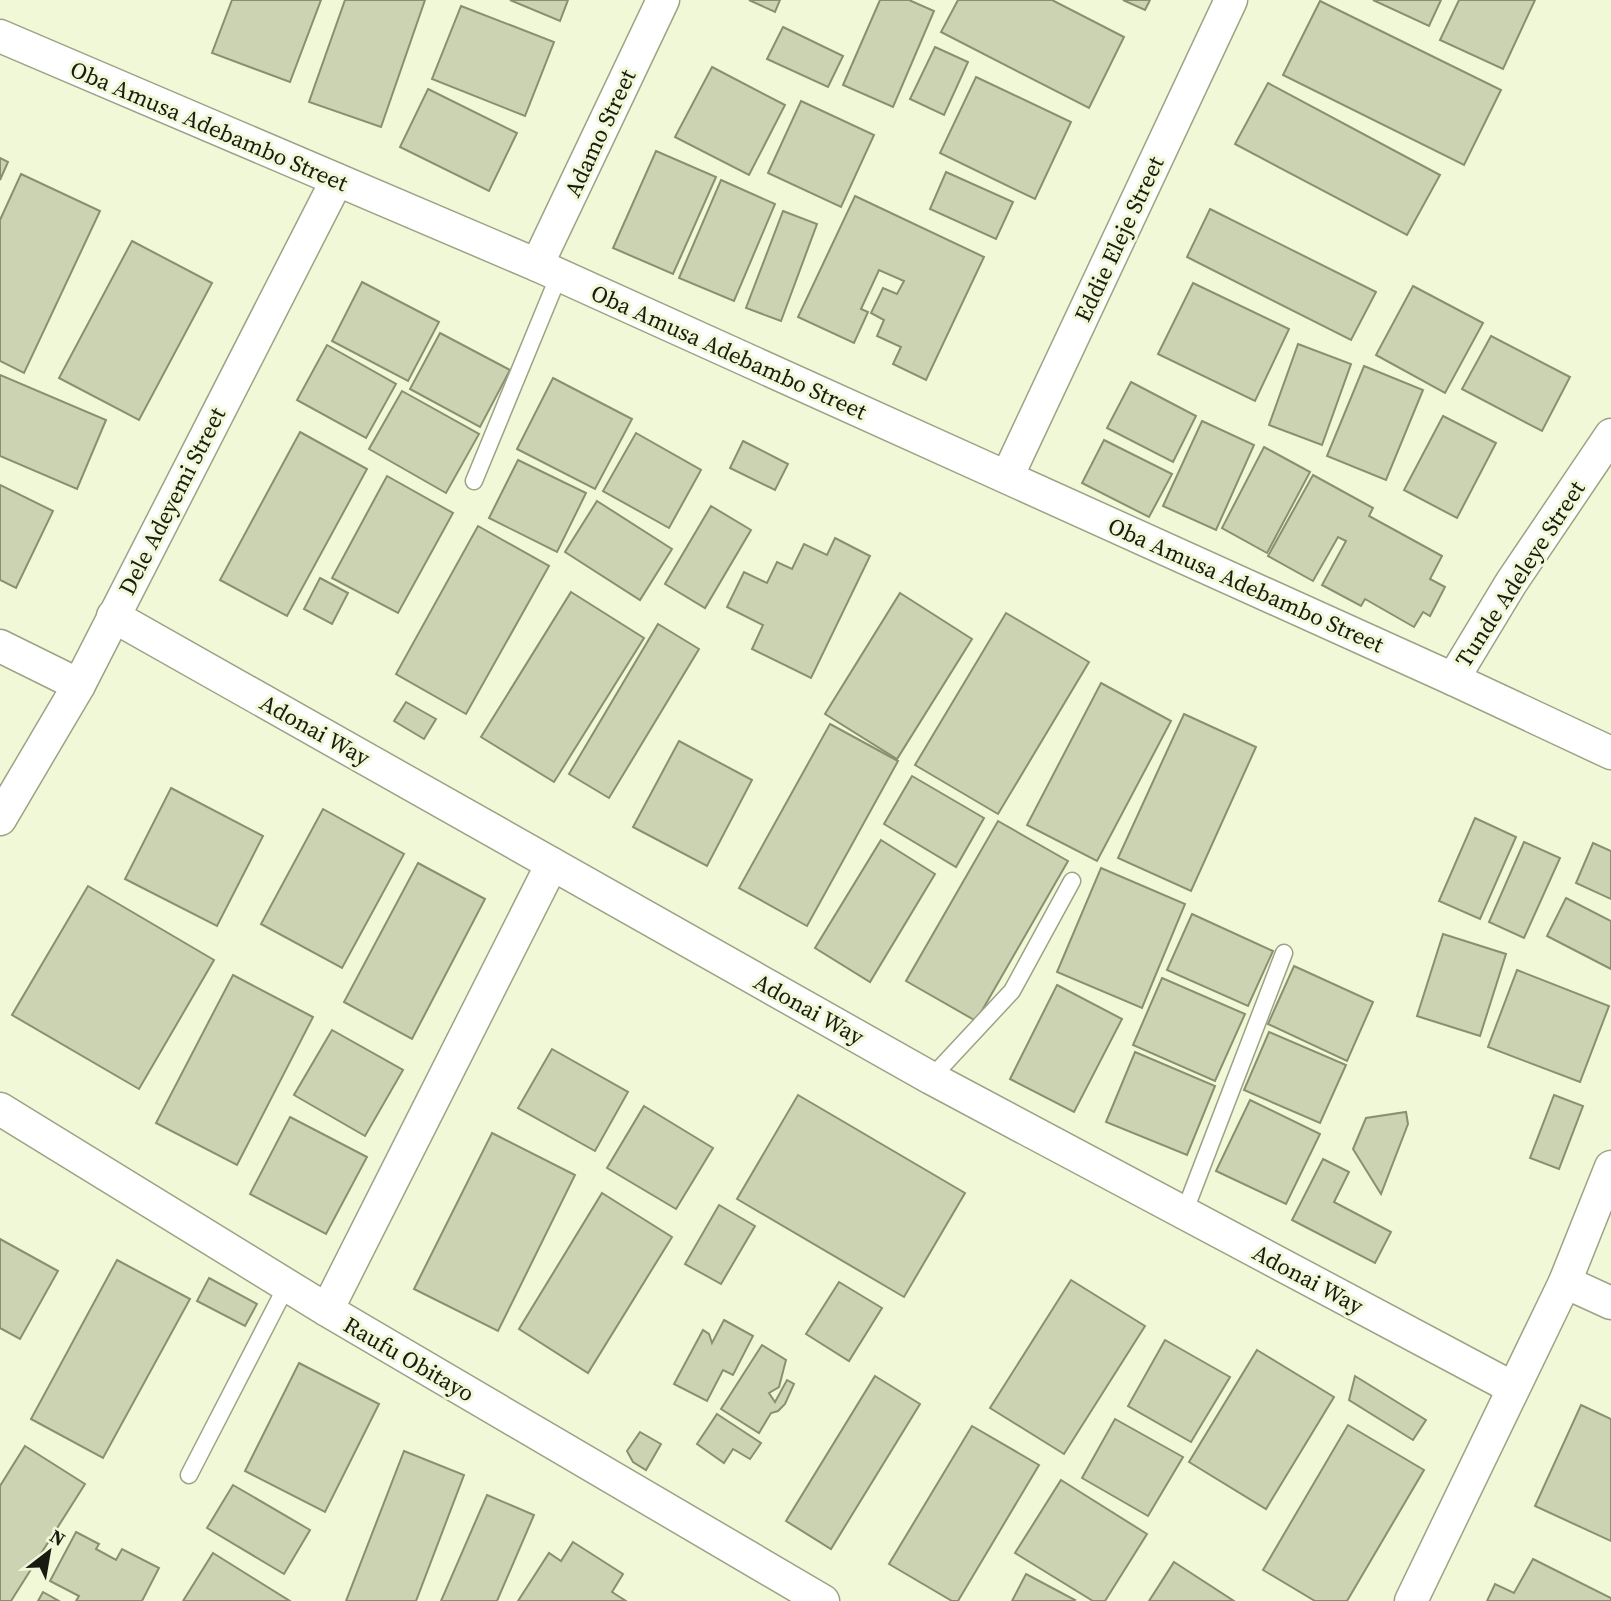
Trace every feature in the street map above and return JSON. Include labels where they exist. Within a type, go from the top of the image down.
[{"type":"street","name":"Adamo Street","points":[[548,270],[663,0]]},
{"type":"street","name":"Eddie Eleje Street","points":[[1007,477],[1231,0]]},
{"type":"street","name":"Oba Amusa Adebambo Street","points":[[0,36],[548,270],[1611,753]]},
{"type":"street","name":"Dele Adeyemi Street","points":[[0,819],[79,685],[337,180]]},
{"type":"street","name":"Tunde Adeleye Street","points":[[1453,679],[1511,583],[1611,435]]},
{"type":"street","name":"Adonai Way","points":[[113,616],[931,1078],[1513,1388]]},
{"type":"street","points":[[0,646],[79,685]]},
{"type":"street","points":[[327,1311],[552,864]]},
{"type":"street","name":"Raufu Obitayo","points":[[0,1109],[327,1311],[823,1601]]},
{"type":"street","points":[[1411,1601],[1565,1282],[1611,1167]]},
{"type":"street","points":[[1565,1282],[1611,1303]]},
{"type":"lane","points":[[474,481],[548,270]]},
{"type":"lane","points":[[931,1078],[1012,992],[1072,881]]},
{"type":"lane","points":[[1184,1213],[1284,953]]},
{"type":"lane","points":[[189,1475],[287,1285]]},
{"type":"building","points":[[232,0],[321,0],[290,82],[212,53]]},
{"type":"building","points":[[345,0],[425,0],[381,127],[309,102]]},
{"type":"building","points":[[510,0],[568,0],[560,21]]},
{"type":"building","points":[[749,0],[780,0],[775,12]]},
{"type":"building","points":[[880,0],[909,0],[934,11],[893,107],[843,85]]},
{"type":"building","points":[[958,0],[1052,0],[1124,37],[1089,108],[941,32]]},
{"type":"building","points":[[1123,0],[1150,0],[1145,10]]},
{"type":"building","points":[[1373,0],[1441,0],[1429,26]]},
{"type":"building","points":[[1459,0],[1535,0],[1503,69],[1440,40]]},
{"type":"building","points":[[1320,1],[1501,90],[1464,165],[1283,75]]},
{"type":"building","points":[[461,6],[554,42],[525,116],[432,79]]},
{"type":"building","points":[[783,27],[843,56],[828,87],[767,59]]},
{"type":"building","points":[[935,47],[968,62],[944,115],[910,99]]},
{"type":"building","points":[[712,67],[785,105],[749,175],[675,137]]},
{"type":"building","points":[[976,77],[1071,122],[1035,199],[940,153]]},
{"type":"building","points":[[1268,83],[1440,175],[1407,235],[1235,144]]},
{"type":"building","points":[[428,89],[517,133],[489,191],[400,147]]},
{"type":"building","points":[[801,101],[874,135],[841,207],[768,173]]},
{"type":"building","points":[[656,151],[716,177],[673,274],[613,248]]},
{"type":"building","points":[[0,158],[8,162],[0,180]]},
{"type":"building","points":[[946,172],[1013,202],[996,239],[930,209]]},
{"type":"building","points":[[21,174],[100,211],[24,373],[0,361],[0,220]]},
{"type":"building","points":[[721,180],[775,204],[734,301],[679,278]]},
{"type":"building","points":[[855,196],[984,257],[926,380],[893,364],[901,347],[877,336],[884,320],[871,313],[883,288],[897,294],[904,281],[879,270],[861,309],[868,312],[854,343],[798,317]]},
{"type":"building","points":[[1210,209],[1376,292],[1351,340],[1187,257]]},
{"type":"building","points":[[783,211],[817,224],[781,321],[746,308]]},
{"type":"building","points":[[132,241],[212,283],[139,420],[59,378]]},
{"type":"building","points":[[362,282],[439,322],[408,381],[332,341]]},
{"type":"building","points":[[1193,283],[1289,329],[1255,401],[1158,354]]},
{"type":"building","points":[[1413,286],[1483,323],[1445,393],[1376,355]]},
{"type":"building","points":[[440,333],[510,370],[480,427],[410,389]]},
{"type":"building","points":[[1491,336],[1570,377],[1542,431],[1462,389]]},
{"type":"building","points":[[1298,344],[1351,364],[1322,445],[1269,425]]},
{"type":"building","points":[[327,345],[396,384],[366,438],[297,400]]},
{"type":"building","points":[[1364,366],[1423,390],[1386,480],[1327,456]]},
{"type":"building","points":[[0,375],[106,420],[77,489],[0,456]]},
{"type":"building","points":[[553,378],[632,419],[595,489],[517,449]]},
{"type":"building","points":[[1131,382],[1196,416],[1173,462],[1107,428]]},
{"type":"building","points":[[402,391],[479,434],[446,493],[369,449]]},
{"type":"building","points":[[1443,416],[1496,443],[1457,518],[1404,490]]},
{"type":"building","points":[[1202,421],[1254,445],[1216,530],[1163,506]]},
{"type":"building","points":[[300,432],[367,469],[287,616],[220,580]]},
{"type":"building","points":[[636,433],[701,470],[669,528],[603,491]]},
{"type":"building","points":[[1104,440],[1172,474],[1149,517],[1082,483]]},
{"type":"building","points":[[743,441],[788,464],[775,490],[730,468]]},
{"type":"building","points":[[1264,447],[1310,472],[1267,553],[1222,528]]},
{"type":"building","points":[[518,460],[586,493],[557,552],[489,518]]},
{"type":"building","points":[[1313,475],[1373,508],[1369,516],[1442,556],[1430,579],[1445,587],[1430,616],[1423,612],[1414,627],[1365,599],[1361,606],[1322,585],[1346,541],[1338,537],[1313,581],[1268,556]]},
{"type":"building","points":[[387,476],[453,513],[398,613],[332,578]]},
{"type":"building","points":[[0,485],[53,511],[16,588],[0,580]]},
{"type":"building","points":[[597,501],[672,549],[640,600],[565,552]]},
{"type":"building","points":[[711,506],[751,530],[705,608],[665,584]]},
{"type":"building","points":[[478,526],[549,566],[466,714],[396,674]]},
{"type":"building","points":[[835,538],[870,556],[811,678],[752,649],[763,625],[727,607],[744,572],[767,583],[777,562],[792,569],[804,544],[827,555]]},
{"type":"building","points":[[320,578],[348,593],[332,624],[304,609]]},
{"type":"building","points":[[571,592],[644,638],[554,782],[481,737]]},
{"type":"building","points":[[900,593],[972,639],[897,759],[825,714]]},
{"type":"building","points":[[1006,613],[1089,662],[998,814],[915,765]]},
{"type":"building","points":[[658,624],[699,649],[609,798],[569,774]]},
{"type":"building","points":[[1101,683],[1171,721],[1097,861],[1027,825]]},
{"type":"building","points":[[406,702],[436,719],[424,739],[394,721]]},
{"type":"building","points":[[1184,714],[1256,747],[1191,891],[1118,858]]},
{"type":"building","points":[[830,724],[898,761],[807,926],[739,888]]},
{"type":"building","points":[[679,741],[752,780],[707,866],[633,827]]},
{"type":"building","points":[[912,776],[984,818],[956,867],[884,824]]},
{"type":"building","points":[[171,788],[263,836],[217,926],[125,879]]},
{"type":"building","points":[[323,809],[404,854],[342,968],[261,924]]},
{"type":"building","points":[[1475,818],[1516,837],[1480,919],[1439,901]]},
{"type":"building","points":[[998,821],[1068,861],[976,1021],[906,981]]},
{"type":"building","points":[[881,840],[935,874],[870,982],[815,948]]},
{"type":"building","points":[[1524,842],[1560,858],[1524,938],[1489,922]]},
{"type":"building","points":[[1593,843],[1611,851],[1611,899],[1576,883]]},
{"type":"building","points":[[418,863],[485,899],[412,1039],[344,1002]]},
{"type":"building","points":[[1101,868],[1185,904],[1142,1008],[1057,972]]},
{"type":"building","points":[[88,886],[214,960],[139,1089],[12,1015]]},
{"type":"building","points":[[1566,898],[1611,921],[1611,969],[1547,936]]},
{"type":"building","points":[[1192,914],[1273,951],[1248,1006],[1167,970]]},
{"type":"building","points":[[1443,934],[1506,954],[1480,1036],[1417,1016]]},
{"type":"building","points":[[1294,966],[1373,1002],[1347,1061],[1268,1024]]},
{"type":"building","points":[[1517,970],[1609,1006],[1580,1082],[1488,1047]]},
{"type":"building","points":[[233,975],[313,1017],[237,1165],[156,1123]]},
{"type":"building","points":[[1162,978],[1245,1014],[1215,1081],[1133,1045]]},
{"type":"building","points":[[1057,985],[1122,1019],[1074,1112],[1010,1079]]},
{"type":"building","points":[[332,1030],[403,1070],[365,1136],[294,1095]]},
{"type":"building","points":[[1269,1032],[1346,1065],[1320,1123],[1244,1090]]},
{"type":"building","points":[[552,1049],[628,1092],[595,1151],[518,1108]]},
{"type":"building","points":[[1135,1052],[1215,1086],[1187,1155],[1106,1122]]},
{"type":"building","points":[[798,1095],[965,1193],[904,1297],[737,1199]]},
{"type":"building","points":[[1554,1095],[1583,1106],[1559,1169],[1530,1158]]},
{"type":"building","points":[[1250,1100],[1320,1134],[1286,1204],[1216,1171]]},
{"type":"building","points":[[644,1106],[713,1148],[676,1209],[607,1168]]},
{"type":"building","points":[[1406,1112],[1408,1124],[1381,1194],[1353,1149],[1366,1118]]},
{"type":"building","points":[[290,1117],[367,1157],[326,1234],[250,1194]]},
{"type":"building","points":[[492,1133],[575,1175],[498,1331],[414,1289]]},
{"type":"building","points":[[1323,1159],[1349,1172],[1334,1202],[1391,1232],[1375,1263],[1292,1220]]},
{"type":"building","points":[[602,1193],[672,1237],[588,1373],[519,1329]]},
{"type":"building","points":[[719,1205],[755,1226],[721,1284],[685,1264]]},
{"type":"building","points":[[0,1239],[58,1271],[20,1339],[0,1328]]},
{"type":"building","points":[[117,1260],[190,1299],[103,1458],[31,1419]]},
{"type":"building","points":[[209,1278],[257,1304],[245,1326],[197,1301]]},
{"type":"building","points":[[1071,1280],[1145,1326],[1064,1454],[990,1408]]},
{"type":"building","points":[[839,1282],[882,1308],[849,1361],[806,1334]]},
{"type":"building","points":[[724,1320],[753,1336],[733,1375],[723,1370],[707,1401],[674,1384],[703,1330],[709,1334],[712,1343]]},
{"type":"building","points":[[1165,1340],[1230,1377],[1191,1442],[1128,1406]]},
{"type":"building","points":[[762,1345],[786,1360],[779,1387],[769,1393],[775,1402],[787,1380],[794,1384],[785,1404],[778,1411],[771,1413],[759,1433],[721,1409]]},
{"type":"building","points":[[1257,1350],[1334,1397],[1266,1509],[1189,1462]]},
{"type":"building","points":[[299,1363],[379,1404],[325,1512],[245,1471]]},
{"type":"building","points":[[875,1376],[920,1404],[831,1549],[786,1521]]},
{"type":"building","points":[[1355,1376],[1426,1420],[1413,1440],[1349,1400]]},
{"type":"building","points":[[1581,1405],[1611,1419],[1611,1541],[1535,1506]]},
{"type":"building","points":[[717,1414],[761,1443],[750,1459],[733,1449],[724,1463],[697,1444]]},
{"type":"building","points":[[1115,1419],[1183,1457],[1148,1516],[1082,1478]]},
{"type":"building","points":[[1348,1425],[1424,1470],[1347,1601],[1315,1601],[1263,1570]]},
{"type":"building","points":[[972,1426],[1039,1465],[958,1601],[952,1601],[889,1564]]},
{"type":"building","points":[[640,1432],[661,1444],[646,1470],[633,1462],[627,1451]]},
{"type":"building","points":[[25,1446],[85,1484],[11,1601],[0,1601],[0,1486]]},
{"type":"building","points":[[404,1451],[464,1475],[416,1601],[346,1601]]},
{"type":"building","points":[[1061,1480],[1147,1534],[1105,1601],[1093,1601],[1015,1553]]},
{"type":"building","points":[[233,1485],[310,1530],[284,1574],[207,1528]]},
{"type":"building","points":[[487,1495],[534,1515],[497,1601],[441,1601]]},
{"type":"building","points":[[76,1532],[99,1544],[96,1549],[116,1560],[122,1549],[159,1568],[142,1601],[76,1601],[79,1596],[50,1581]]},
{"type":"building","points":[[573,1542],[623,1574],[612,1592],[626,1601],[518,1601],[549,1553],[561,1561]]},
{"type":"building","points":[[213,1553],[290,1601],[183,1601]]},
{"type":"building","points":[[1533,1559],[1611,1598],[1611,1601],[1487,1601],[1495,1584],[1514,1593]]},
{"type":"building","points":[[1174,1562],[1234,1601],[1149,1601]]},
{"type":"building","points":[[1026,1574],[1075,1600],[1012,1601]]},
{"type":"building","points":[[43,1592],[59,1601],[38,1601]]}]
